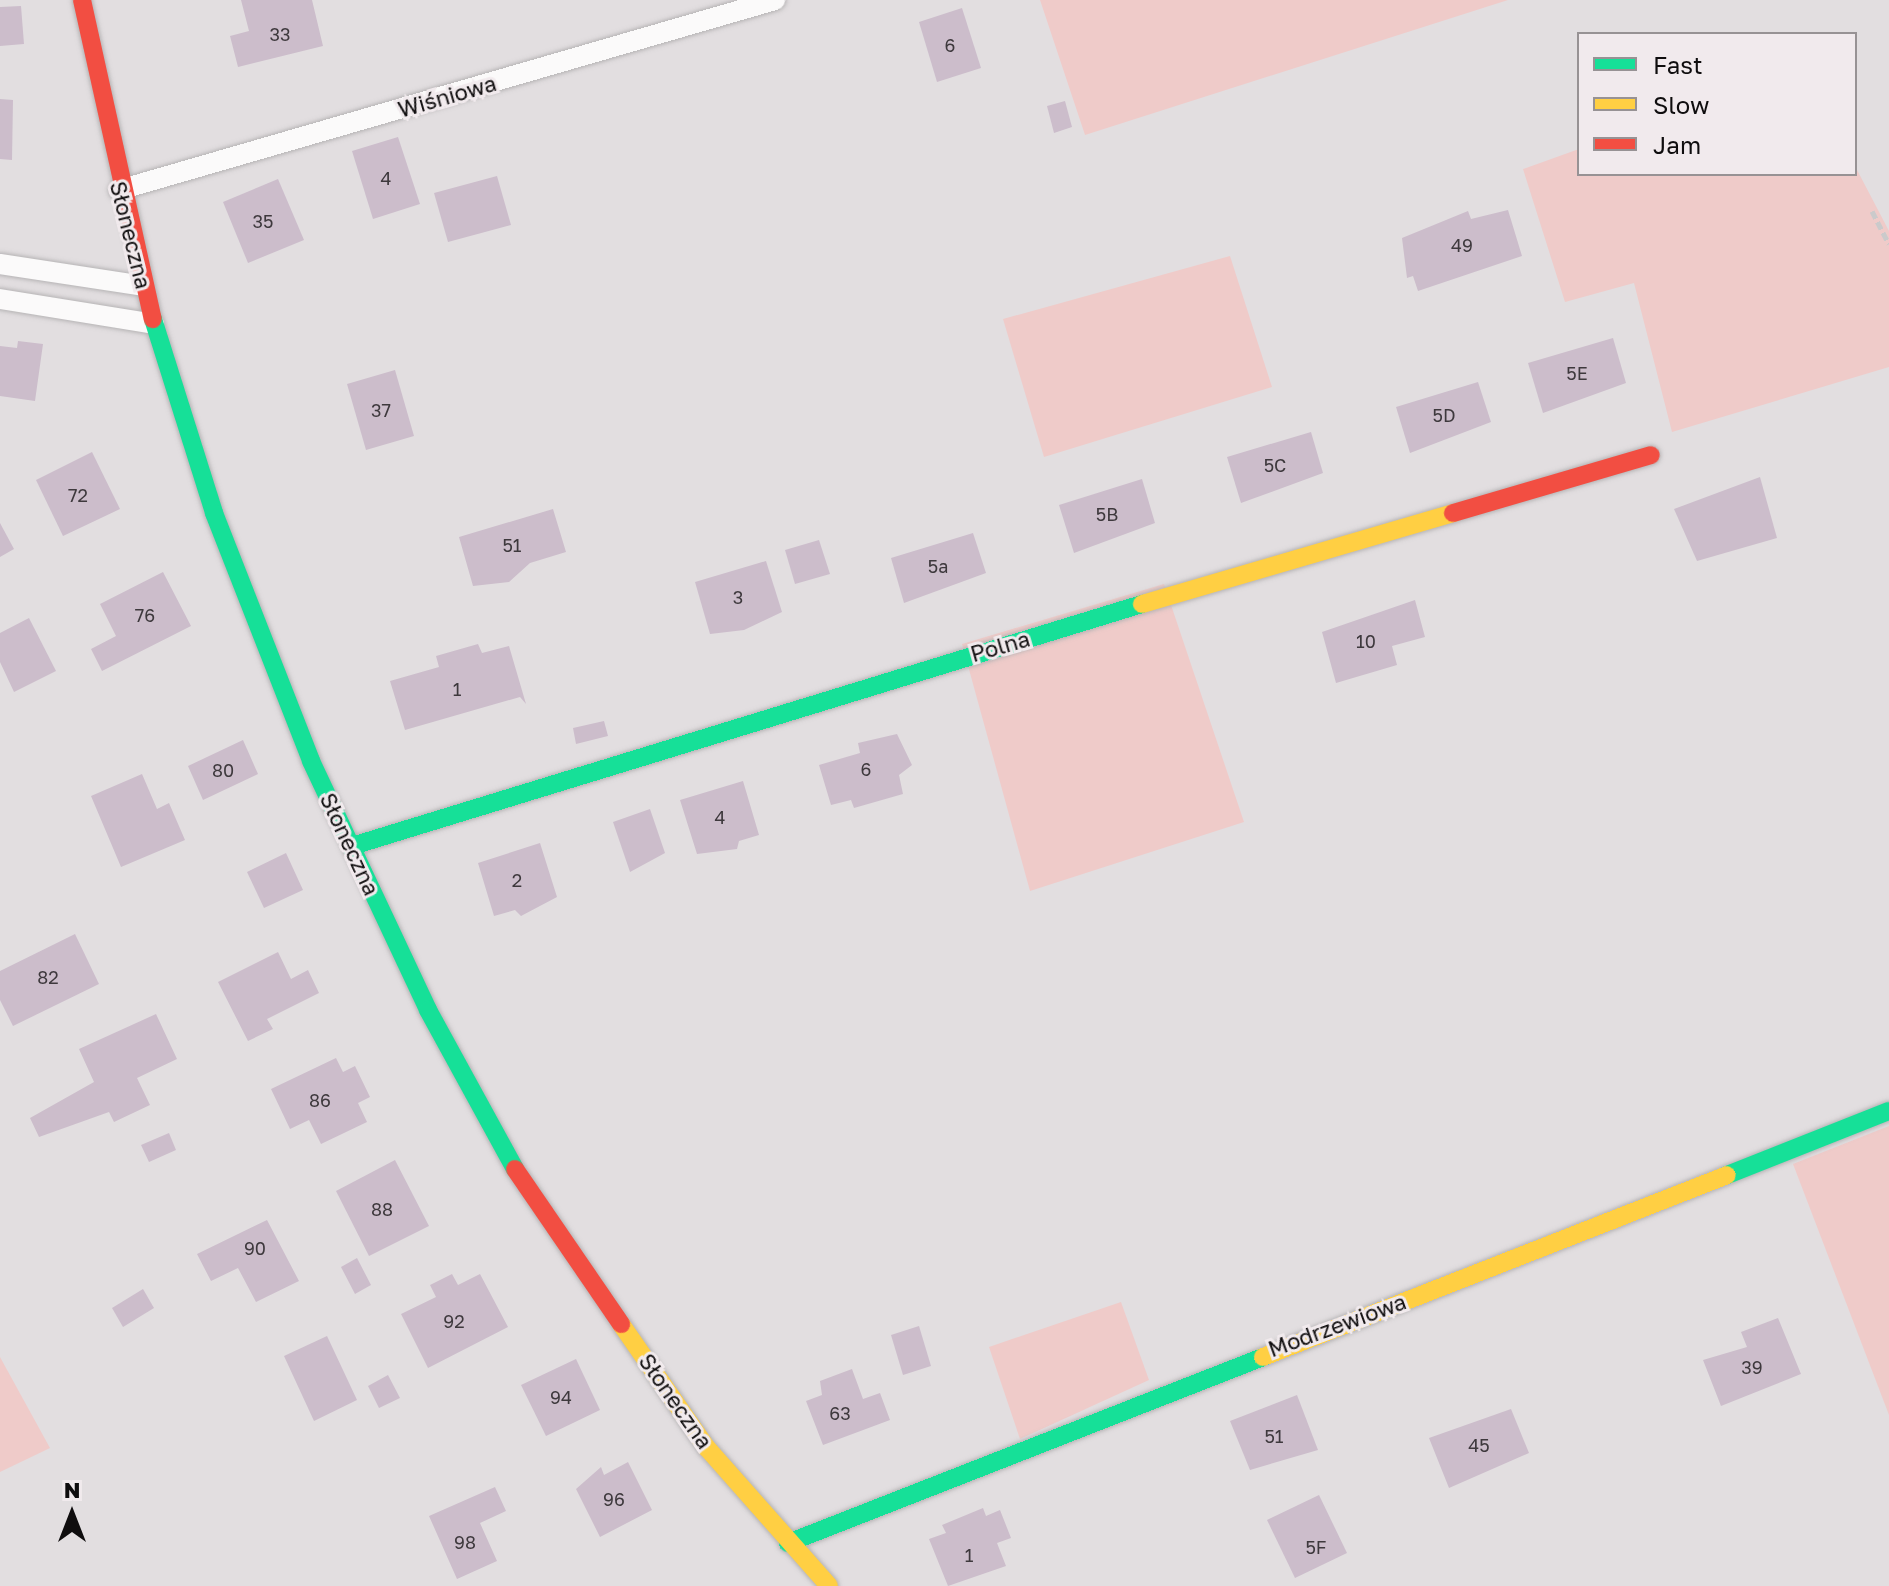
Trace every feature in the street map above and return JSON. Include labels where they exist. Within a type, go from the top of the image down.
[{"type":"street","name":"Słoneczna","points":[[82,0],[119,190],[154,324],[219,526],[352,846],[489,1132],[707,1448],[829,1586]]},
{"type":"street","name":"Polna","points":[[352,846],[844,692],[1651,455]]},
{"type":"street","name":"Modrzewiowa","points":[[788,1543],[1889,1111]]},
{"type":"lane","name":"Wiśniowa","points":[[119,190],[775,0]]},
{"type":"lane","points":[[0,264],[143,286]]},
{"type":"lane","points":[[0,299],[154,324]]},
{"type":"path","points":[[1872,211],[1889,244]]},
{"type":"shaded area","points":[[1040,0],[1508,0],[1085,135]]},
{"type":"shaded area","points":[[1577,150],[1577,176],[1857,176],[1857,170],[1889,231],[1889,367],[1672,432],[1634,283],[1565,302],[1523,169]]},
{"type":"shaded area","points":[[1230,256],[1272,387],[1044,457],[1003,319]]},
{"type":"shaded area","points":[[1164,584],[1244,822],[1030,891],[962,644]]},
{"type":"shaded area","points":[[1889,1126],[1889,1415],[1793,1164]]},
{"type":"shaded area","points":[[1121,1302],[1149,1380],[1020,1439],[989,1347]]},
{"type":"shaded area","points":[[0,1357],[50,1448],[0,1472]]},
{"type":"building","points":[[241,0],[312,0],[323,46],[238,67],[230,36],[249,31]]},
{"type":"building","points":[[21,6],[24,44],[0,46],[0,7]]},
{"type":"building","points":[[962,8],[981,68],[937,82],[919,22]]},
{"type":"building","points":[[0,99],[13,100],[12,160],[0,159]]},
{"type":"building","points":[[1065,101],[1072,127],[1054,133],[1047,106]]},
{"type":"building","points":[[398,137],[420,204],[373,219],[352,151]]},
{"type":"building","points":[[497,176],[511,225],[448,242],[434,193]]},
{"type":"building","points":[[278,179],[304,240],[248,263],[223,202]]},
{"type":"building","points":[[1508,210],[1522,256],[1418,291],[1413,276],[1407,278],[1402,238],[1468,211],[1471,219]]},
{"type":"building","points":[[1613,338],[1626,383],[1543,413],[1528,363]]},
{"type":"building","points":[[18,341],[43,344],[35,401],[0,396],[0,346],[17,348]]},
{"type":"building","points":[[395,370],[414,436],[366,450],[347,384]]},
{"type":"building","points":[[1478,382],[1491,422],[1410,453],[1396,407]]},
{"type":"building","points":[[1311,432],[1323,473],[1241,503],[1227,457]]},
{"type":"building","points":[[92,452],[120,509],[63,536],[36,480]]},
{"type":"building","points":[[1760,477],[1777,538],[1697,561],[1674,509]]},
{"type":"building","points":[[1142,479],[1155,523],[1074,553],[1059,505]]},
{"type":"building","points":[[553,509],[566,552],[530,563],[509,582],[473,586],[459,537]]},
{"type":"building","points":[[0,523],[14,549],[0,557]]},
{"type":"building","points":[[973,533],[986,573],[904,603],[891,558]]},
{"type":"building","points":[[819,540],[830,574],[795,584],[785,550]]},
{"type":"building","points":[[766,561],[782,612],[744,630],[710,634],[695,582]]},
{"type":"building","points":[[163,572],[191,626],[102,671],[91,649],[116,636],[100,604]]},
{"type":"building","points":[[1415,600],[1425,637],[1392,646],[1397,665],[1336,683],[1322,632]]},
{"type":"building","points":[[29,618],[56,671],[14,692],[0,662],[0,633]]},
{"type":"building","points":[[478,644],[482,653],[509,646],[526,704],[520,697],[405,730],[390,681],[439,667],[436,656]]},
{"type":"building","points":[[604,721],[608,736],[576,744],[573,728]]},
{"type":"building","points":[[897,734],[912,765],[899,775],[903,794],[854,808],[851,800],[831,805],[819,765],[860,753],[858,743]]},
{"type":"building","points":[[243,740],[258,774],[203,800],[188,766]]},
{"type":"building","points":[[142,774],[157,809],[169,803],[185,840],[121,867],[91,796]]},
{"type":"building","points":[[743,781],[759,835],[739,841],[737,849],[697,854],[680,800]]},
{"type":"building","points":[[650,809],[665,853],[630,872],[613,822]]},
{"type":"building","points":[[540,843],[557,897],[521,916],[515,910],[494,916],[478,863]]},
{"type":"building","points":[[286,853],[303,890],[264,908],[247,872]]},
{"type":"building","points":[[75,934],[99,984],[13,1026],[0,1000],[0,971]]},
{"type":"building","points":[[278,952],[291,979],[308,970],[319,993],[267,1019],[273,1029],[248,1041],[218,982]]},
{"type":"building","points":[[156,1014],[177,1059],[137,1078],[150,1105],[114,1122],[109,1112],[39,1137],[30,1118],[94,1082],[79,1049]]},
{"type":"building","points":[[336,1058],[343,1072],[355,1066],[370,1097],[358,1103],[367,1122],[321,1144],[309,1120],[290,1129],[271,1089]]},
{"type":"building","points":[[169,1133],[176,1150],[149,1162],[141,1145]]},
{"type":"building","points":[[395,1160],[429,1226],[369,1256],[336,1191]]},
{"type":"building","points":[[267,1220],[299,1281],[256,1302],[238,1268],[211,1281],[197,1254]]},
{"type":"building","points":[[357,1258],[371,1285],[355,1294],[341,1267]]},
{"type":"building","points":[[452,1274],[458,1285],[480,1274],[508,1327],[428,1368],[401,1314],[436,1297],[430,1285]]},
{"type":"building","points":[[143,1289],[154,1308],[123,1327],[112,1308]]},
{"type":"building","points":[[1778,1318],[1801,1374],[1721,1406],[1703,1360],[1747,1347],[1741,1332]]},
{"type":"building","points":[[919,1326],[931,1366],[903,1375],[891,1335]]},
{"type":"building","points":[[327,1336],[357,1400],[314,1421],[284,1356]]},
{"type":"building","points":[[576,1359],[600,1410],[546,1436],[521,1385]]},
{"type":"building","points":[[852,1369],[863,1399],[880,1393],[890,1420],[823,1445],[806,1401],[822,1395],[820,1381]]},
{"type":"building","points":[[388,1375],[400,1398],[379,1408],[368,1386]]},
{"type":"building","points":[[1297,1395],[1318,1450],[1250,1470],[1230,1421]]},
{"type":"building","points":[[1511,1409],[1529,1453],[1449,1488],[1429,1438]]},
{"type":"building","points":[[628,1462],[652,1510],[600,1537],[576,1489],[601,1467],[604,1475]]},
{"type":"building","points":[[495,1487],[506,1511],[480,1523],[497,1561],[457,1579],[429,1516]]},
{"type":"building","points":[[1319,1495],[1347,1553],[1295,1578],[1267,1520]]},
{"type":"building","points":[[983,1508],[986,1516],[1000,1510],[1011,1538],[997,1543],[1006,1566],[948,1586],[929,1539],[946,1533],[942,1525]]},
{"type":"traffic: fast","points":[[153,319],[214,513],[311,761],[428,1010],[515,1169]]},
{"type":"traffic: fast","points":[[352,846],[1142,604]]},
{"type":"traffic: fast","points":[[1727,1175],[1889,1111]]},
{"type":"traffic: fast","points":[[788,1543],[1263,1357]]},
{"type":"traffic: slow","points":[[1142,604],[1453,513]]},
{"type":"traffic: slow","points":[[1263,1357],[1727,1175]]},
{"type":"traffic: slow","points":[[621,1324],[707,1448],[829,1586]]},
{"type":"traffic: jam","points":[[82,0],[153,319]]},
{"type":"traffic: jam","points":[[1453,513],[1651,455]]},
{"type":"traffic: jam","points":[[515,1169],[621,1324]]}]
